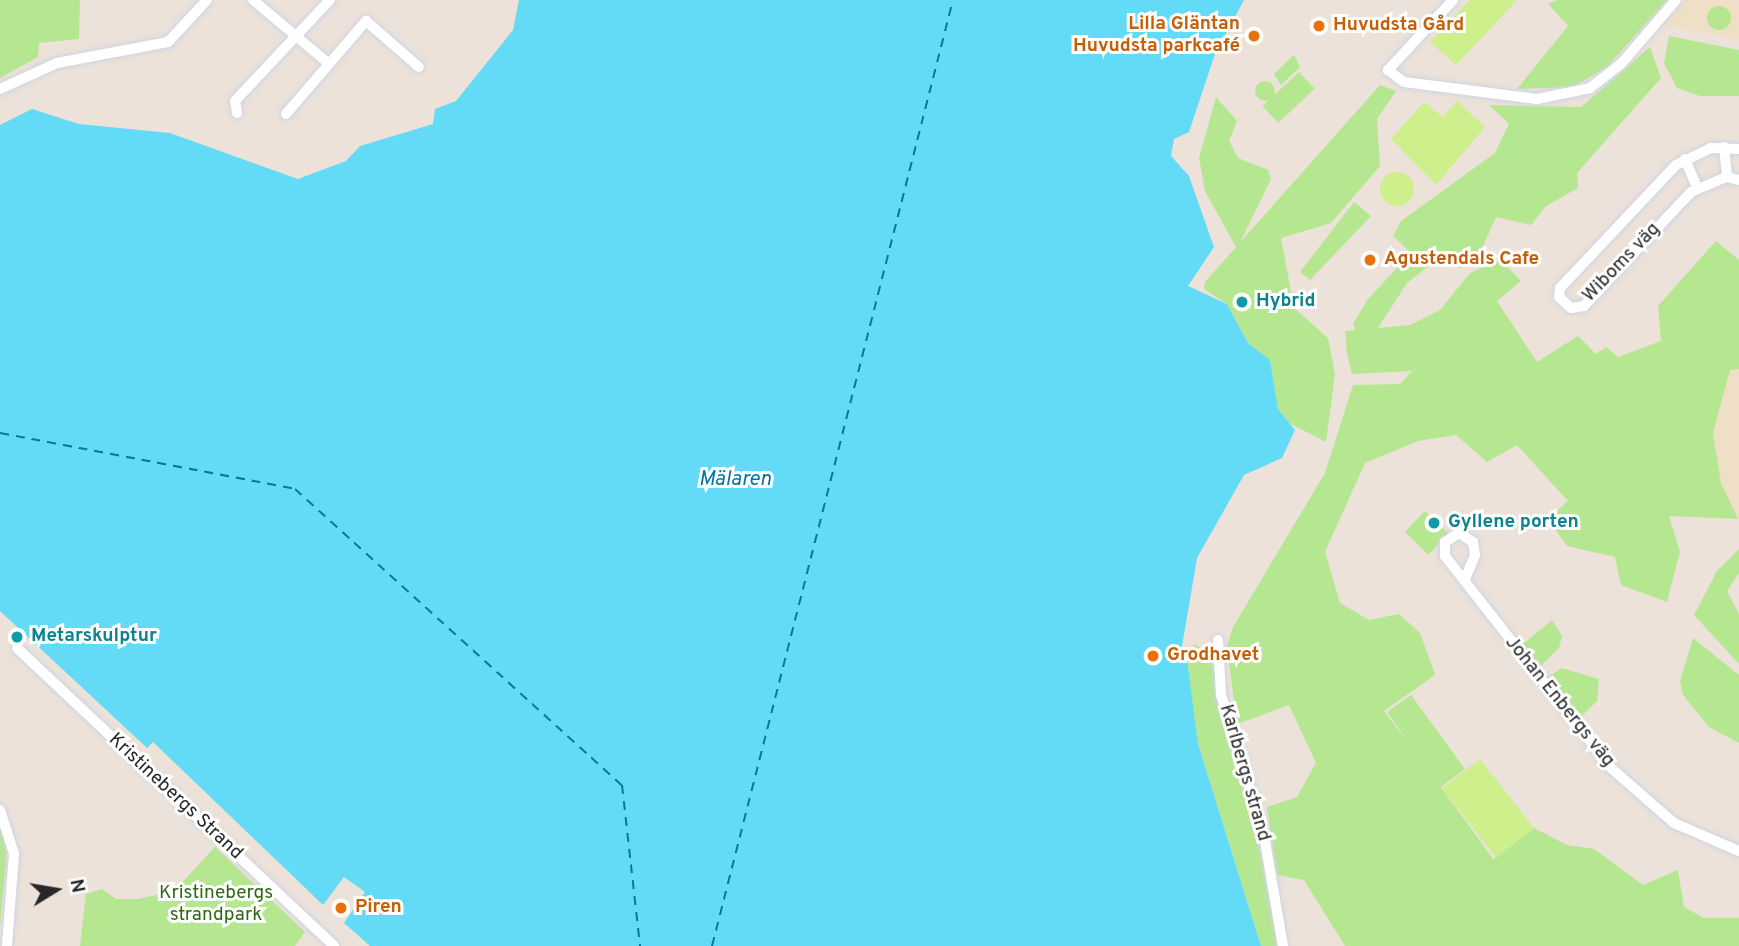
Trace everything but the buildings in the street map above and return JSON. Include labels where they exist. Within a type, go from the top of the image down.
[{"type":"street","points":[[0,89],[57,63],[168,42],[207,0]]},
{"type":"street","points":[[254,0],[328,63]]},
{"type":"street","points":[[237,113],[235,101],[298,38],[330,0]]},
{"type":"street","points":[[1453,0],[1388,69],[1404,82],[1537,99],[1578,95],[1621,64],[1676,0]]},
{"type":"street","points":[[286,114],[366,21],[419,67]]},
{"type":"street","points":[[1697,187],[1685,159],[1724,148],[1739,149]]},
{"type":"street","points":[[1724,148],[1727,177],[1739,180]]},
{"type":"street","name":"Wiboms väg","points":[[1685,159],[1560,288],[1559,297],[1571,308],[1584,306],[1697,187],[1727,177]]},
{"type":"street","name":"Johan Enbergs väg","points":[[1465,579],[1611,768],[1674,823],[1739,851]]},
{"type":"street","name":"Karlbergs strand","points":[[1218,640],[1221,695],[1263,831],[1283,946]]},
{"type":"street","name":"Kristinebergs Strand","points":[[17,648],[334,946]]},
{"type":"street","points":[[0,810],[14,854],[7,946]]},
{"type":"shaded area","points":[[1685,0],[1739,0],[1739,40],[1663,25]]},
{"type":"shaded area","points":[[1739,369],[1738,519],[1721,483],[1713,433],[1730,370]]},
{"type":"green space","points":[[0,0],[80,0],[79,39],[39,43],[38,57],[0,78]]},
{"type":"green space","points":[[1470,0],[1517,0],[1456,65],[1430,42]]},
{"type":"green space","points":[[1558,0],[1667,0],[1607,67],[1573,87],[1517,89],[1568,26],[1548,4]]},
{"type":"green space","points":[[1719,6],[1728,9],[1731,18],[1728,27],[1719,30],[1710,27],[1707,18],[1710,9]]},
{"type":"green space","points":[[1669,36],[1739,50],[1739,96],[1700,96],[1677,88],[1664,63]]},
{"type":"green space","points":[[1650,47],[1661,78],[1577,173],[1578,188],[1546,206],[1531,225],[1496,217],[1481,251],[1462,268],[1434,262],[1407,283],[1378,328],[1410,325],[1440,310],[1470,273],[1500,259],[1521,281],[1497,301],[1537,362],[1578,336],[1596,354],[1606,347],[1618,357],[1661,341],[1658,306],[1716,241],[1739,260],[1739,369],[1730,370],[1713,433],[1721,483],[1738,519],[1669,516],[1680,552],[1667,602],[1621,585],[1615,557],[1567,546],[1548,519],[1568,501],[1517,445],[1487,462],[1456,435],[1418,441],[1365,463],[1325,552],[1340,603],[1369,620],[1399,614],[1420,633],[1435,675],[1384,711],[1410,745],[1387,712],[1411,695],[1465,769],[1441,787],[1493,859],[1534,828],[1567,845],[1594,849],[1643,885],[1678,870],[1684,907],[1704,918],[1739,918],[1739,946],[1345,946],[1304,880],[1277,875],[1267,807],[1297,797],[1316,763],[1289,705],[1237,724],[1227,646],[1233,627],[1325,473],[1353,385],[1400,384],[1412,371],[1352,374],[1345,331],[1355,330],[1353,324],[1368,299],[1411,253],[1393,236],[1401,221],[1495,153],[1509,124],[1489,105],[1581,107]]},
{"type":"green space","points":[[1294,55],[1300,67],[1281,85],[1274,74]]},
{"type":"green space","points":[[1299,72],[1315,89],[1278,123],[1262,106]]},
{"type":"green space","points":[[1265,81],[1272,84],[1275,91],[1272,98],[1265,101],[1258,98],[1255,91],[1258,84]]},
{"type":"green space","points":[[1380,85],[1396,91],[1377,119],[1380,166],[1331,223],[1281,238],[1294,308],[1328,338],[1335,374],[1326,442],[1289,423],[1278,409],[1270,360],[1248,343],[1227,304],[1204,289],[1205,282]]},
{"type":"green space","points":[[1216,97],[1237,121],[1229,141],[1238,158],[1268,170],[1271,179],[1237,249],[1205,191],[1199,158]]},
{"type":"green space","points":[[1457,101],[1485,127],[1436,185],[1391,139],[1424,102],[1443,117]]},
{"type":"green space","points":[[1397,172],[1409,177],[1414,189],[1409,201],[1397,206],[1385,201],[1380,189],[1385,177]]},
{"type":"green space","points":[[1354,202],[1371,216],[1310,280],[1300,272]]},
{"type":"green space","points":[[1425,511],[1449,534],[1429,555],[1405,532]]},
{"type":"green space","points":[[1739,549],[1739,573],[1727,591],[1739,614],[1739,664],[1694,615],[1717,571]]},
{"type":"green space","points":[[1552,620],[1562,636],[1559,648],[1538,669],[1522,645]]},
{"type":"green space","points":[[1693,638],[1739,675],[1739,743],[1709,727],[1683,695],[1680,681]]},
{"type":"green space","points":[[1194,644],[1211,654],[1222,721],[1254,811],[1277,946],[1261,946],[1198,744],[1187,665]]},
{"type":"green space","points":[[1562,668],[1599,679],[1597,701],[1575,723],[1545,679]]},
{"type":"green space","points":[[1480,759],[1534,828],[1496,858],[1442,789]]},
{"type":"green space","points":[[0,828],[7,851],[0,925]]},
{"type":"green space","name":"Kristinebergs strandpark","points":[[215,847],[305,932],[295,946],[80,946],[86,894],[102,889],[116,899],[138,899],[174,891]]},
{"type":"water","name":"Mälaren","points":[[519,0],[1244,0],[1215,54],[1189,132],[1174,139],[1171,156],[1189,176],[1214,247],[1188,286],[1227,304],[1248,343],[1270,360],[1278,409],[1295,430],[1282,458],[1244,475],[1197,558],[1180,658],[1187,659],[1198,744],[1261,946],[370,946],[344,923],[365,892],[344,877],[323,905],[153,742],[147,748],[0,611],[0,125],[32,109],[79,124],[170,133],[298,179],[346,161],[360,146],[433,124],[435,109],[456,101],[513,30]]},
{"type":"ferry route","points":[[712,946],[953,0]]},
{"type":"ferry route","points":[[0,433],[295,489],[622,785],[640,946]]},
{"type":"place","name":"Huvudsta Gård","points":[[1319,26]]},
{"type":"place","name":"Lilla Gläntan Huvudsta parkcafé","points":[[1254,36]]},
{"type":"place","name":"Agustendals Cafe","points":[[1370,260]]},
{"type":"place","name":"Hybrid","points":[[1242,302]]},
{"type":"place","name":"Gyllene porten","points":[[1434,523]]},
{"type":"place","name":"Metarskulptur","points":[[17,637]]},
{"type":"place","name":"Grodhavet","points":[[1153,656]]},
{"type":"place","name":"Piren","points":[[341,908]]}]
